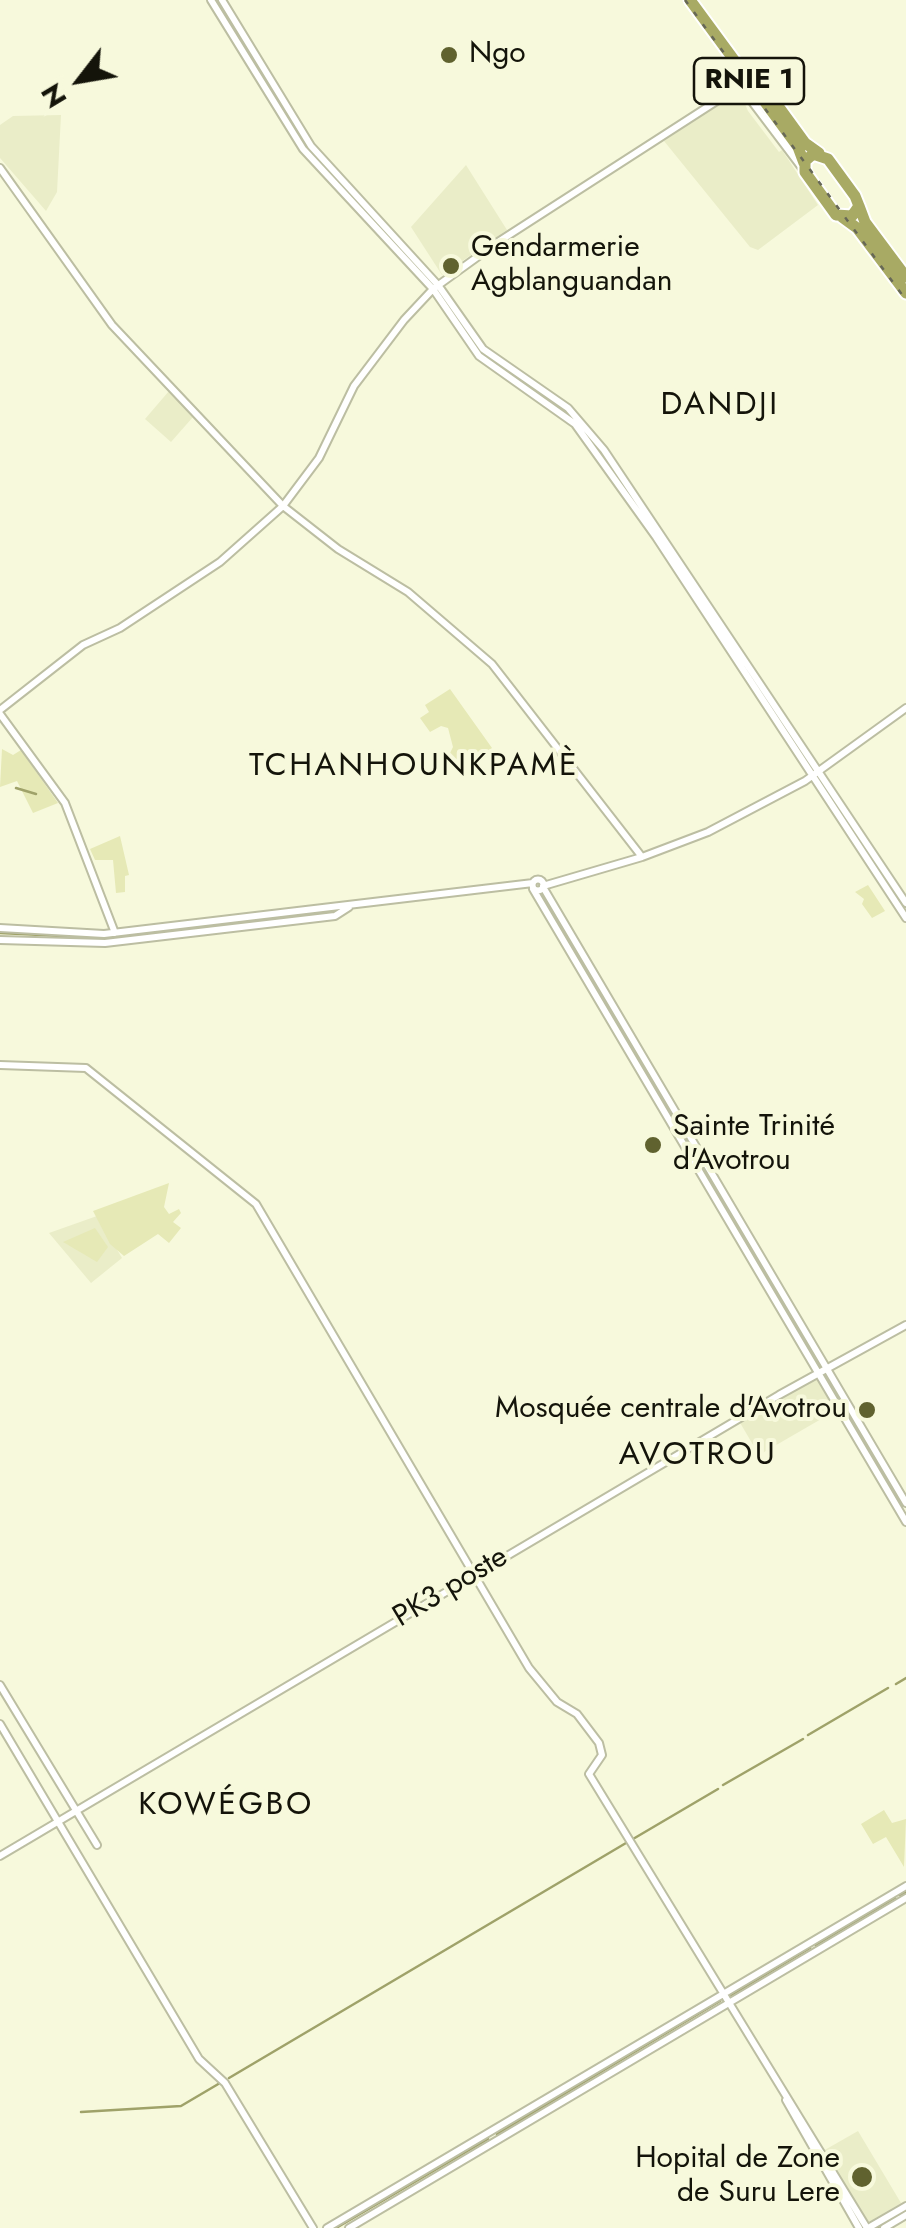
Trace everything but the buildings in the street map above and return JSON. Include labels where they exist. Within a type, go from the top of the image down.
[{"type":"highway","name":"RNIE 1","points":[[690,0],[798,147],[804,168],[842,217],[857,228],[906,293]]},
{"type":"highway","name":"RNIE 1","points":[[700,0],[805,143],[842,178],[865,222],[906,277]]},
{"type":"highway","points":[[804,168],[819,154]]},
{"type":"highway","points":[[842,217],[852,216],[859,206]]},
{"type":"street","points":[[211,0],[303,149],[435,287]]},
{"type":"street","points":[[222,0],[311,146],[435,287],[483,349],[568,408],[604,450],[906,918]]},
{"type":"street","points":[[116,933],[65,803],[0,712],[82,645],[120,628],[220,562],[283,506],[319,458],[354,386],[435,287],[740,86],[804,168]]},
{"type":"street","points":[[0,168],[44,225],[92,303],[283,506],[338,549],[408,592],[492,664],[642,857]]},
{"type":"street","points":[[0,928],[116,933],[354,903],[540,885],[642,857],[708,832],[816,773],[906,708]]},
{"type":"street","points":[[816,773],[906,902]]},
{"type":"street","points":[[540,885],[906,1503]]},
{"type":"street","points":[[0,940],[105,943],[334,916],[354,903]]},
{"type":"street","points":[[0,1066],[86,1068],[256,1204],[529,1668],[557,1702],[577,1714],[599,1742],[602,1755],[588,1774],[659,1882],[728,2004],[868,2228],[906,2206]]},
{"type":"street","name":"PK3 poste","points":[[0,1856],[779,1395],[906,1325]]},
{"type":"street","points":[[826,1372],[906,1522]]},
{"type":"street","points":[[0,1685],[97,1845]]},
{"type":"street","points":[[0,1724],[198,2059],[225,2083],[313,2228]]},
{"type":"street","points":[[327,2228],[906,1886]]},
{"type":"street","points":[[349,2228],[906,1898]]},
{"type":"street","points":[[785,2094],[788,2108],[858,2228]]},
{"type":"street","points":[[884,2228],[906,2215]]},
{"type":"shaded area","points":[[729,97],[734,101],[742,97],[748,111],[779,152],[782,150],[818,205],[758,250],[750,247],[664,141]]},
{"type":"shaded area","points":[[61,115],[57,192],[46,211],[0,158],[0,125],[13,116]]},
{"type":"shaded area","points":[[466,165],[507,230],[442,275],[411,227]]},
{"type":"shaded area","points":[[169,391],[193,417],[171,442],[145,419]]},
{"type":"shaded area","points":[[450,689],[492,748],[460,768],[448,757],[453,747],[448,728],[441,726],[430,732],[420,718],[429,712],[425,705]]},
{"type":"shaded area","points":[[2,749],[13,755],[21,750],[58,803],[33,813],[17,781],[0,787]]},
{"type":"shaded area","points":[[120,836],[129,875],[125,876],[125,892],[116,893],[113,860],[95,860],[90,849]]},
{"type":"shaded area","points":[[868,885],[885,911],[872,918],[862,904],[864,899],[855,892]]},
{"type":"shaded area","points":[[169,1183],[164,1207],[169,1214],[179,1209],[181,1213],[173,1222],[181,1228],[169,1243],[158,1234],[124,1256],[110,1244],[93,1211]]},
{"type":"shaded area","points":[[97,1216],[122,1258],[91,1283],[49,1233]]},
{"type":"shaded area","points":[[95,1228],[108,1247],[97,1262],[63,1242]]},
{"type":"shaded area","points":[[815,1376],[835,1411],[759,1455],[739,1421]]},
{"type":"shaded area","points":[[884,1810],[892,1823],[906,1819],[904,1867],[886,1837],[873,1844],[861,1824]]},
{"type":"shaded area","name":"Hopital de Zone de Suru Lere","points":[[858,2131],[901,2203],[866,2224],[823,2151]]},
{"type":"waterway","points":[[16,788],[36,794]]},
{"type":"waterway","points":[[325,913],[333,912]]},
{"type":"waterway","points":[[0,933],[103,938],[315,914]]},
{"type":"waterway","points":[[896,1684],[906,1678]]},
{"type":"waterway","points":[[808,1735],[888,1688]]},
{"type":"waterway","points":[[723,1785],[803,1739]]},
{"type":"waterway","points":[[633,1839],[718,1789]]},
{"type":"waterway","points":[[229,2078],[626,1843]]},
{"type":"waterway","points":[[900,1895],[906,1892]]},
{"type":"waterway","points":[[816,1945],[895,1898]]},
{"type":"waterway","points":[[730,1996],[810,1948]]},
{"type":"waterway","points":[[497,2134],[720,2001]]},
{"type":"waterway","points":[[81,2112],[181,2106],[220,2083]]},
{"type":"waterway","points":[[336,2228],[488,2139]]},
{"type":"waterway","points":[[876,2228],[906,2210]]},
{"type":"railway","points":[[685,0],[906,300]]},
{"type":"place","name":"Ngo","points":[[449,55]]},
{"type":"place","name":"Gendarmerie Agblanguandan","points":[[451,266]]},
{"type":"place","name":"Sainte Trinité d'Avotrou","points":[[653,1145]]},
{"type":"place","name":"Mosquée centrale d'Avotrou","points":[[867,1410]]},
{"type":"place","name":"Hopital de Zone de Suru Lere","points":[[862,2177]]},
{"type":"district","name":"DANDJI","points":[[720,406]]},
{"type":"district","name":"TCHANHOUNKPAMÈ","points":[[414,767]]},
{"type":"district","name":"AVOTROU","points":[[698,1456]]},
{"type":"district","name":"KOWÉGBO","points":[[226,1806]]}]
